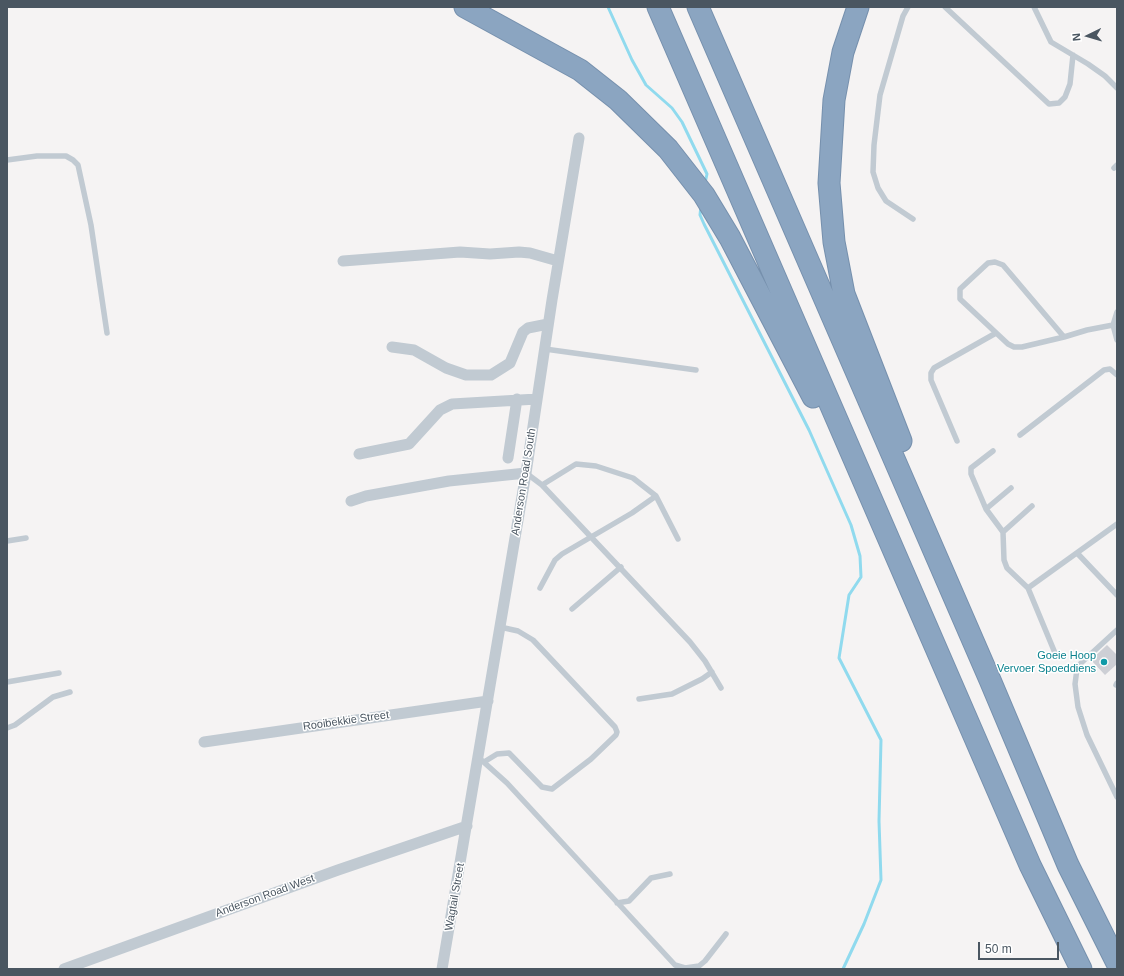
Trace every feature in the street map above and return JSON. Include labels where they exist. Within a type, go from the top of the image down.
[{"type":"highway","points":[[465,7],[580,70],[618,100],[668,149],[704,194],[730,238],[896,555]]},
{"type":"highway","points":[[658,7],[1030,865],[1081,969]]},
{"type":"highway","points":[[698,7],[990,680],[1068,865],[1117,963]]},
{"type":"highway","points":[[858,7],[844,52],[835,93],[830,142],[829,183],[833,234],[842,286],[990,680]]},
{"type":"street","name":"Anderson Road South","points":[[467,826],[481,760],[488,701],[579,138]]},
{"type":"street","points":[[342,261],[460,252],[490,254],[519,252],[530,253],[558,261]]},
{"type":"street","points":[[392,347],[414,350],[446,368],[466,375],[491,375],[510,363],[523,332],[526,329],[548,324]]},
{"type":"street","points":[[359,454],[409,444],[440,410],[452,404],[537,398]]},
{"type":"street","points":[[508,458],[517,399]]},
{"type":"street","points":[[351,501],[366,496],[449,481],[526,473]]},
{"type":"street","name":"Rooibekkie Street","points":[[204,742],[488,701]]},
{"type":"street","name":"Anderson Road West","points":[[64,969],[338,870],[467,826]]},
{"type":"street","name":"Wagtail Street","points":[[442,969],[467,826]]},
{"type":"lane","points":[[908,7],[902,16],[880,95],[873,172],[878,188],[886,201],[912,219]]},
{"type":"lane","points":[[945,7],[1049,104],[1059,103],[1065,97],[1070,84],[1073,55]]},
{"type":"lane","points":[[1034,7],[1051,42],[1105,76],[1117,88]]},
{"type":"lane","points":[[7,160],[37,156],[66,156],[78,165],[91,226],[107,333]]},
{"type":"lane","points":[[1064,337],[1003,265],[995,262],[988,263],[960,288],[960,299],[1008,344],[1014,347],[1064,337],[1086,330],[1113,325]]},
{"type":"lane","points":[[1117,312],[1113,325],[1117,340]]},
{"type":"lane","points":[[957,441],[931,380],[931,373],[934,368],[996,333]]},
{"type":"lane","points":[[545,349],[696,370]]},
{"type":"lane","points":[[1020,435],[1104,370],[1110,369],[1117,374]]},
{"type":"lane","points":[[993,451],[970,469],[971,474],[986,509],[1004,532],[1004,560],[1007,568],[1028,588],[1055,653]]},
{"type":"lane","points":[[542,485],[573,464],[580,464],[633,478],[656,496],[678,539]]},
{"type":"lane","points":[[526,473],[542,485],[621,567],[690,642],[712,672],[721,688]]},
{"type":"lane","points":[[986,509],[1011,488]]},
{"type":"lane","points":[[540,588],[559,557],[591,536],[626,517],[656,496]]},
{"type":"lane","points":[[1004,532],[1032,506]]},
{"type":"lane","points":[[1028,588],[1078,554],[1117,524]]},
{"type":"lane","points":[[7,541],[26,538]]},
{"type":"lane","points":[[1078,554],[1117,595]]},
{"type":"lane","points":[[572,609],[621,567]]},
{"type":"lane","points":[[500,627],[518,631],[532,640],[615,727],[617,732],[616,736],[591,759],[552,789],[542,787],[509,753],[497,754],[481,760],[507,783],[675,965],[679,967],[699,966],[705,961],[726,934]]},
{"type":"lane","points":[[1117,630],[1081,663],[1077,669],[1075,684],[1078,707],[1087,736],[1117,797]]},
{"type":"lane","points":[[639,699],[672,694],[702,679],[712,672]]},
{"type":"lane","points":[[7,682],[59,673]]},
{"type":"lane","points":[[7,728],[15,725],[53,697],[70,692]]},
{"type":"lane","points":[[617,903],[629,901],[651,878],[670,874]]},
{"type":"building","name":"Goeie Hoop Vervoer Spoeddiens","points":[[1107,645],[1117,655],[1117,664],[1105,675],[1091,660]]},
{"type":"waterway","points":[[608,7],[632,60],[646,85],[672,108],[682,122],[707,174],[705,183]]},
{"type":"waterway","points":[[701,206],[700,215],[704,224],[809,430],[851,525],[860,556],[861,577],[849,595],[839,658],[881,740],[879,821],[881,880],[864,924],[843,969]]},
{"type":"place","name":"Goeie Hoop Vervoer Spoeddiens","points":[[1104,662]]}]
